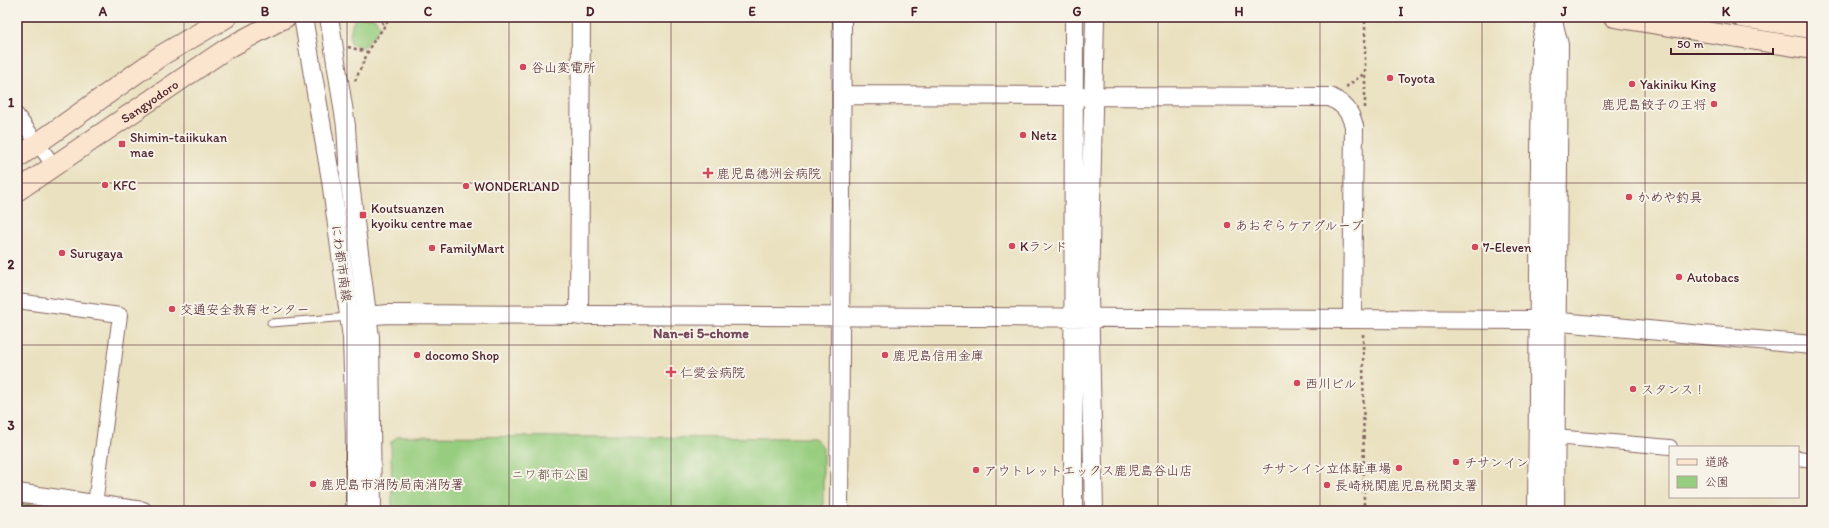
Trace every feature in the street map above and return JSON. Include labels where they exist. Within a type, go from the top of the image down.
[{"type":"main road","points":[[17,158],[162,55],[227,17]]},
{"type":"main road","name":"Sangyodoro","points":[[17,191],[226,49],[286,17]]},
{"type":"main road","points":[[1614,17],[1812,49]]},
{"type":"main road","points":[[1742,17],[1812,28]]},
{"type":"street","name":"にわ都市南線","points":[[303,17],[331,180],[352,338],[355,434],[355,511]]},
{"type":"street","name":"にわ都市南線","points":[[329,17],[346,126],[348,176],[370,337],[372,511]]},
{"type":"street","points":[[579,316],[581,17]]},
{"type":"street","points":[[839,511],[842,17]]},
{"type":"street","points":[[1074,17],[1073,96],[1081,317],[1094,511]]},
{"type":"street","points":[[1073,511],[1081,317],[1094,96],[1095,17]]},
{"type":"street","points":[[1547,17],[1541,43],[1548,321],[1555,437],[1555,511]]},
{"type":"street","points":[[1537,511],[1548,321],[1559,45],[1552,17]]},
{"type":"street","points":[[842,95],[1330,97],[1342,102],[1351,116],[1354,126],[1352,319]]},
{"type":"street","points":[[17,115],[54,166]]},
{"type":"street","points":[[17,301],[120,315],[95,504]]},
{"type":"street","points":[[349,317],[390,314],[1548,321],[1812,345]]},
{"type":"street","points":[[1555,437],[1669,447]]},
{"type":"street","points":[[1799,458],[1812,460]]},
{"type":"street","points":[[17,493],[143,511]]},
{"type":"lane","points":[[271,323],[349,317]]},
{"type":"path","points":[[378,17],[385,26]]},
{"type":"path","points":[[354,85],[367,52],[391,17]]},
{"type":"path","points":[[1365,17],[1365,108]]},
{"type":"path","points":[[347,46],[367,52]]},
{"type":"path","points":[[1346,87],[1366,73]]},
{"type":"path","points":[[1363,334],[1364,511]]},
{"type":"green space","points":[[356,17],[373,17],[381,26],[364,47],[351,44],[351,30]]},
{"type":"green space","name":"ニワ都市公園","points":[[398,436],[814,438],[823,447],[823,511],[392,511],[391,442]]},
{"type":"green space","points":[[17,503],[76,511],[17,511]]},
{"type":"place","name":"谷山変電所","points":[[523,67]]},
{"type":"place","name":"Toyota","points":[[1390,78]]},
{"type":"place","name":"Yakiniku King","points":[[1632,84]]},
{"type":"place","name":"鹿児島餃子の王将","points":[[1714,104]]},
{"type":"place","name":"Netz","points":[[1023,135]]},
{"type":"place","name":"Shimin-taiikukan mae","points":[[122,144]]},
{"type":"place","name":"鹿児島徳洲会病院","points":[[708,173]]},
{"type":"place","name":"KFC","points":[[105,185]]},
{"type":"place","name":"WONDERLAND","points":[[466,186]]},
{"type":"place","name":"かめや釣具","points":[[1629,197]]},
{"type":"place","name":"Koutsuanzen kyoiku centre mae","points":[[363,215]]},
{"type":"place","name":"あおぞらケアグループ","points":[[1227,225]]},
{"type":"place","name":"Kランド","points":[[1012,246]]},
{"type":"place","name":"7-Eleven","points":[[1475,247]]},
{"type":"place","name":"FamilyMart","points":[[432,248]]},
{"type":"place","name":"Surugaya","points":[[62,253]]},
{"type":"place","name":"Autobacs","points":[[1679,277]]},
{"type":"place","name":"交通安全教育センター","points":[[172,309]]},
{"type":"place","name":"docomo Shop","points":[[417,355]]},
{"type":"place","name":"鹿児島信用金庫","points":[[885,355]]},
{"type":"place","name":"仁愛会病院","points":[[671,372]]},
{"type":"place","name":"西川ビル","points":[[1297,383]]},
{"type":"place","name":"スタンス！","points":[[1633,389]]},
{"type":"place","name":"チサンイン","points":[[1456,462]]},
{"type":"place","name":"チサンイン立体駐車場","points":[[1399,468]]},
{"type":"place","name":"アウトレットエックス鹿児島谷山店","points":[[976,470]]},
{"type":"place","name":"鹿児島市消防局南消防署","points":[[313,484]]},
{"type":"place","name":"長崎税関鹿児島税関支署","points":[[1327,485]]},
{"type":"district","name":"Nan-ei 5-chome","points":[[701,333]]}]
